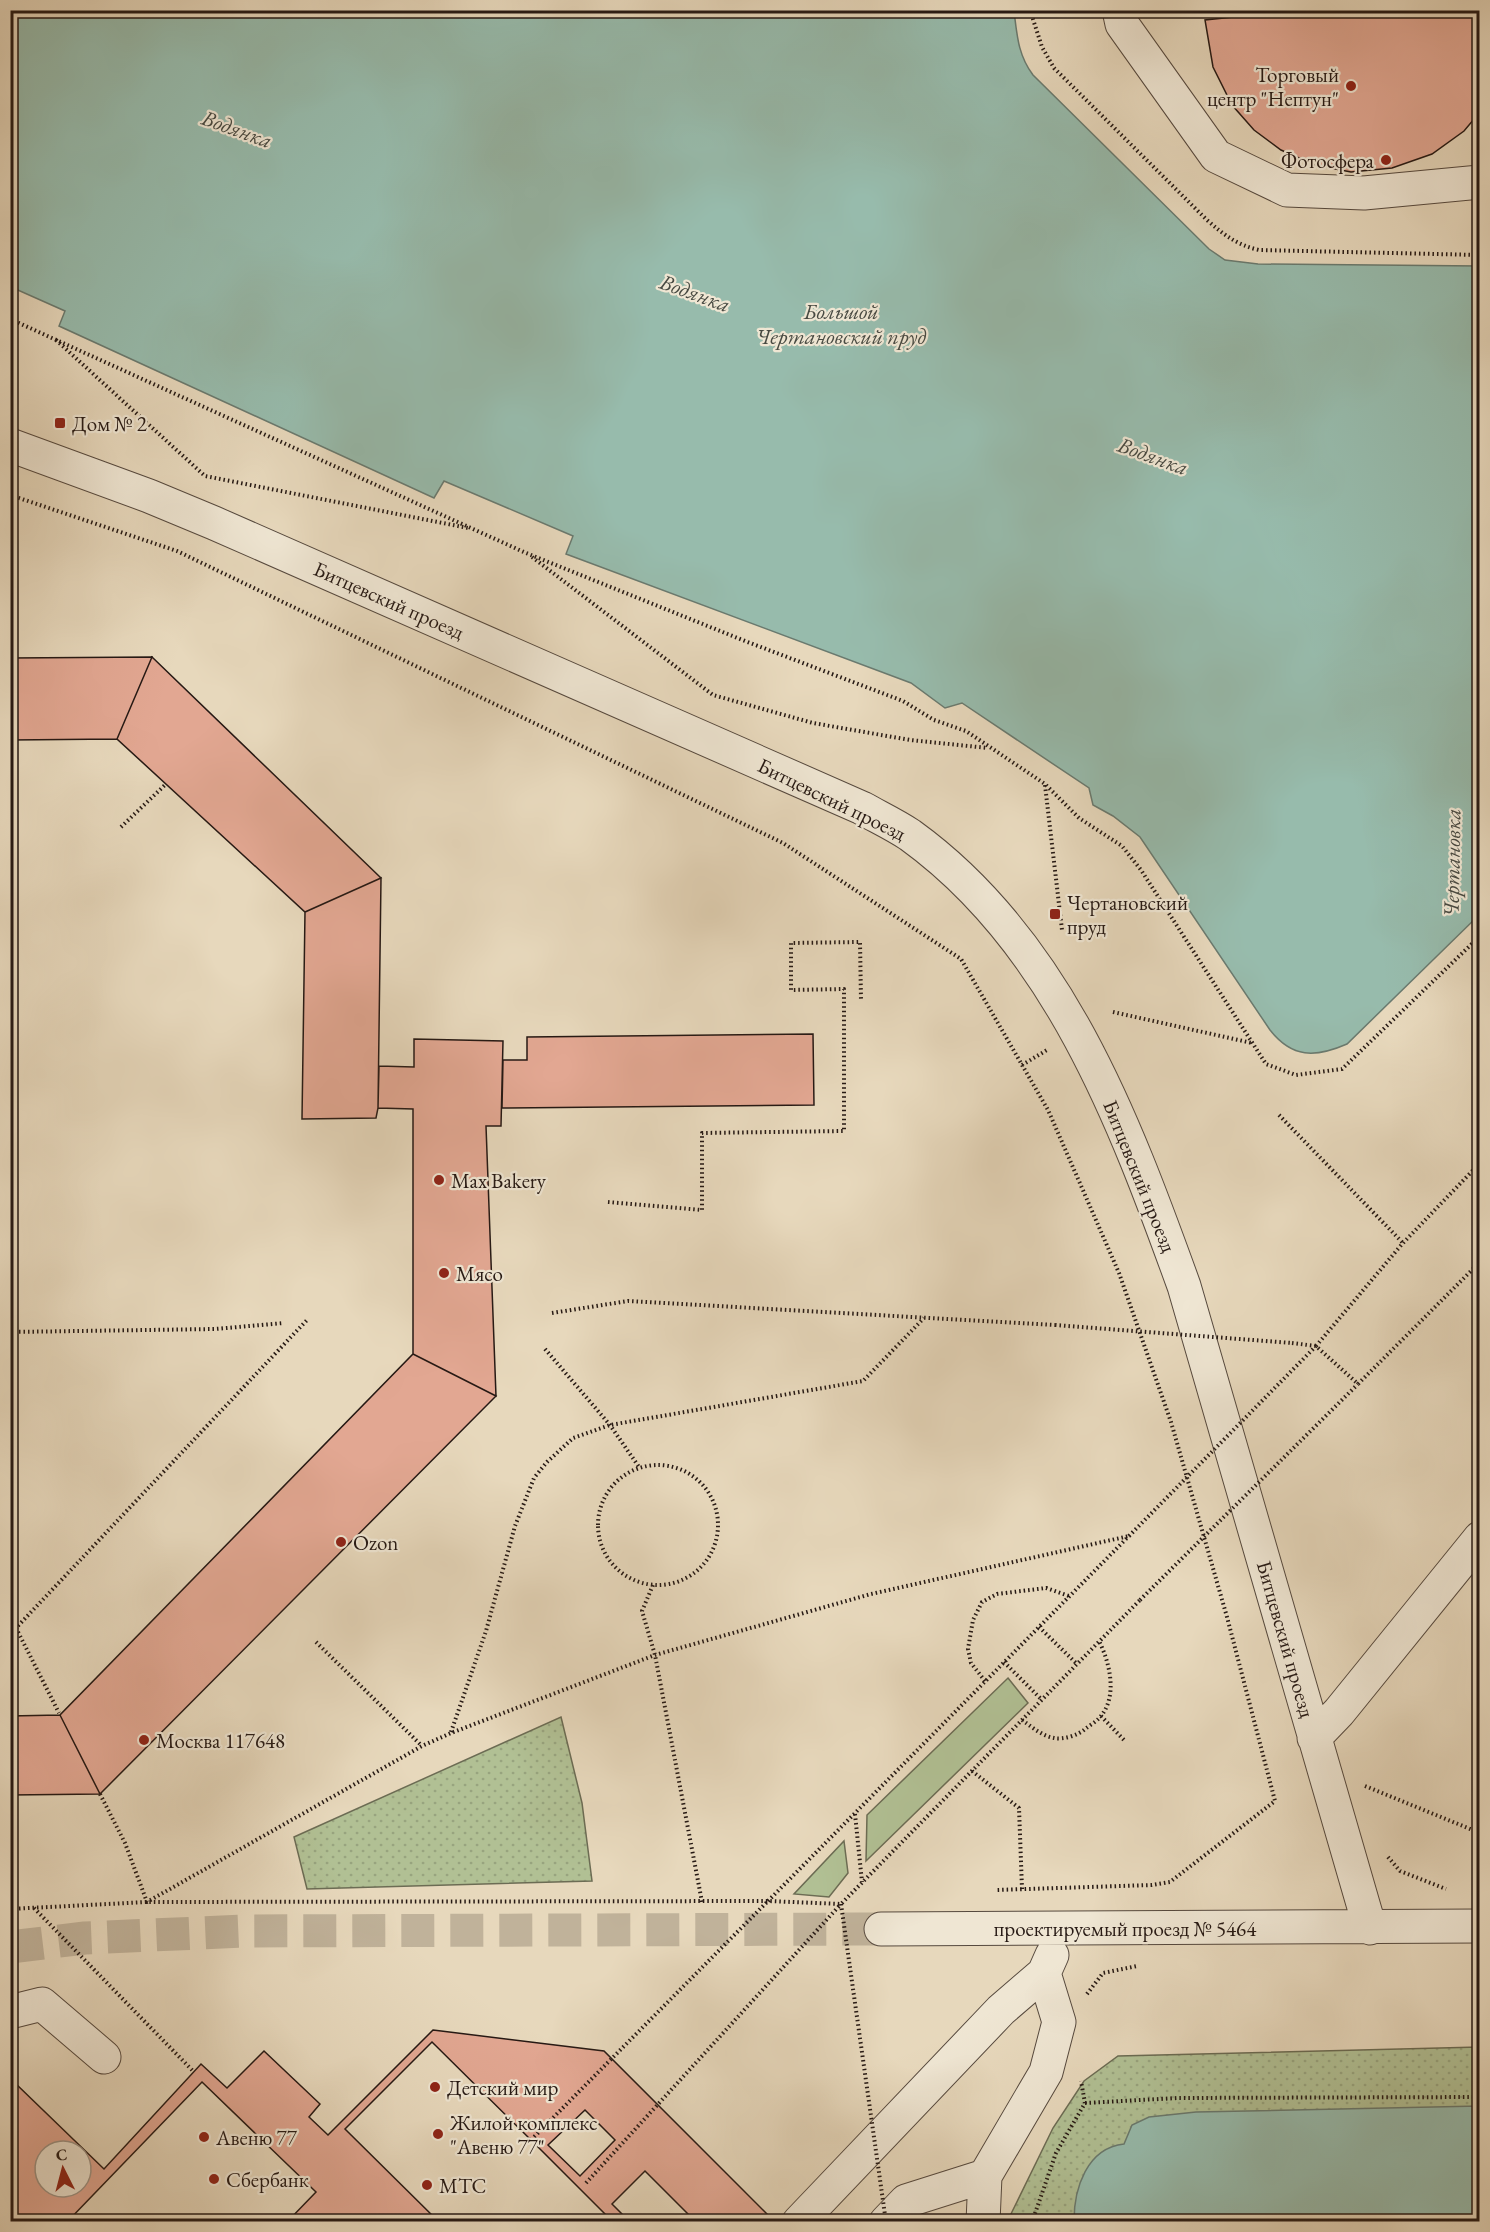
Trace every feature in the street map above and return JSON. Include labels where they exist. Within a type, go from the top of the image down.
[{"type":"street","points":[[1119,10],[1122,24],[1216,156],[1287,190],[1364,193],[1479,183]]},
{"type":"street","name":"Битцевский проезд","points":[[10,445],[127,487],[214,523],[862,808],[909,834],[953,870],[996,915],[1033,960],[1093,1062],[1128,1138],[1184,1286],[1370,1928]]},
{"type":"street","points":[[1314,1738],[1339,1712],[1479,1538]]},
{"type":"street","name":"проектируемый проезд № 5464","points":[[881,1929],[1479,1926]]},
{"type":"street","points":[[799,2222],[1001,2010],[1044,1973],[1066,1928]]},
{"type":"street","points":[[983,2222],[985,2176],[1046,2072],[1059,2022],[1044,1973]]},
{"type":"street","points":[[10,2012],[42,2004],[104,2057]]},
{"type":"street","points":[[886,2222],[906,2201],[985,2176]]},
{"type":"path","points":[[10,319],[526,553],[788,658],[903,701],[934,720],[966,731],[1045,784],[1079,818],[1122,846],[1141,870],[1266,1064],[1296,1075],[1342,1069],[1479,936]]},
{"type":"path","points":[[53,338],[205,476],[477,530]]},
{"type":"path","points":[[10,495],[177,551],[783,843],[961,959],[1048,1110],[1119,1273],[1171,1422],[1227,1617],[1275,1801],[1170,1881],[1152,1885],[988,1890]]},
{"type":"path","points":[[526,553],[713,695],[813,723],[910,740],[991,748]]},
{"type":"path","points":[[121,827],[166,784]]},
{"type":"path","points":[[1045,784],[1062,930]]},
{"type":"path","points":[[608,1202],[702,1210],[702,1133],[844,1131],[844,989],[791,990],[791,943],[860,942],[861,1000]]},
{"type":"path","points":[[1113,1012],[1252,1044]]},
{"type":"path","points":[[1022,1065],[1051,1048]]},
{"type":"path","points":[[1279,1115],[1403,1243]]},
{"type":"path","points":[[531,2140],[1316,1346],[1403,1243],[1479,1162]]},
{"type":"path","points":[[586,2183],[862,1882],[1099,1641],[1479,1262]]},
{"type":"path","points":[[552,1313],[628,1301],[1055,1325],[1292,1343],[1316,1346],[1358,1384]]},
{"type":"path","points":[[451,1732],[486,1631],[515,1526],[534,1478],[547,1462],[573,1438],[610,1425],[863,1381],[924,1318]]},
{"type":"path","points":[[59,1713],[13,1628],[308,1320]]},
{"type":"path","points":[[10,1332],[215,1329],[284,1323]]},
{"type":"path","points":[[545,1349],[610,1425],[639,1467]]},
{"type":"path","points":[[663,1464],[685,1471],[704,1485],[716,1506],[718,1529],[712,1552],[698,1570],[677,1583],[653,1585],[631,1579],[612,1564],[600,1544],[597,1520],[604,1497],[618,1479],[639,1467],[663,1464]]},
{"type":"path","points":[[147,1902],[422,1746],[451,1732],[655,1655],[871,1594],[1129,1536]]},
{"type":"path","points":[[653,1585],[642,1611],[655,1655],[702,1902]]},
{"type":"path","points":[[985,1681],[971,1663],[968,1649],[973,1620],[982,1602],[997,1594],[1046,1588],[1069,1596]]},
{"type":"path","points":[[1039,1627],[1077,1664]]},
{"type":"path","points":[[1022,1720],[1037,1731],[1056,1739],[1080,1734],[1101,1716],[1109,1700],[1110,1684],[1108,1664],[1099,1641]]},
{"type":"path","points":[[316,1642],[422,1746]]},
{"type":"path","points":[[1004,1662],[1041,1700]]},
{"type":"path","points":[[1101,1716],[1124,1740]]},
{"type":"path","points":[[972,1771],[1019,1808],[1022,1889]]},
{"type":"path","points":[[1359,1784],[1479,1833]]},
{"type":"path","points":[[100,1794],[125,1843],[147,1902]]},
{"type":"path","points":[[855,1814],[862,1882]]},
{"type":"path","points":[[10,1909],[147,1902],[768,1901],[841,1904]]},
{"type":"path","points":[[841,1904],[886,2222]]},
{"type":"path","points":[[34,1907],[194,2072]]},
{"type":"path","points":[[1082,2000],[1103,1973],[1144,1965]]},
{"type":"path","points":[[1085,2103],[1178,2098],[1479,2097]]},
{"type":"shaded area","points":[[1008,1678],[1028,1703],[866,1861],[867,1815]]},
{"type":"shaded area","points":[[561,1717],[582,1803],[592,1881],[307,1889],[294,1837]]},
{"type":"shaded area","points":[[844,1841],[848,1873],[829,1897],[794,1894]]},
{"type":"shaded area","points":[[1479,2047],[1479,2221],[1010,2222],[1010,2216],[1053,2128],[1084,2081],[1118,2056]]},
{"type":"water","name":"Большой Чертановский пруд","points":[[11,10],[1014,11],[1021,52],[1033,75],[1209,249],[1225,260],[1258,264],[1479,266],[1479,915],[1347,1044],[1325,1052],[1305,1053],[1296,1050],[1287,1046],[1270,1030],[1140,837],[1113,816],[1093,805],[1089,788],[962,703],[945,708],[911,683],[566,554],[573,536],[444,481],[434,498],[59,326],[65,311],[11,287]]},
{"type":"water","points":[[1479,2106],[1479,2221],[1074,2221],[1080,2183],[1092,2161],[1111,2147],[1124,2144],[1132,2125],[1149,2117],[1196,2112]]},
{"type":"building","name":"Торговый центр \"Нептун\"","points":[[1232,10],[1480,10],[1480,112],[1464,131],[1432,154],[1392,168],[1351,172],[1315,165],[1281,150],[1254,130],[1232,105],[1213,67],[1205,20],[1233,17]]},
{"type":"building","points":[[152,657],[117,739],[10,740],[10,658]]},
{"type":"building","points":[[152,657],[381,878],[305,912],[117,739]]},
{"type":"building","points":[[381,878],[376,1118],[302,1119],[305,912]]},
{"type":"building","points":[[813,1034],[814,1105],[502,1108],[503,1060],[527,1060],[527,1037]]},
{"type":"building","points":[[414,1039],[503,1041],[501,1126],[486,1126],[496,1396],[413,1354],[413,1109],[378,1108],[379,1066],[414,1067]]},
{"type":"building","points":[[413,1354],[496,1396],[100,1794],[60,1715]]},
{"type":"building","points":[[60,1715],[100,1794],[10,1795],[10,1716]]},
{"type":"building","points":[[433,2030],[604,2051],[775,2222],[696,2222],[645,2171],[612,2204],[630,2222],[10,2222],[10,2087],[15,2083],[73,2139],[33,2139],[33,2199],[93,2199],[93,2158],[104,2169],[201,2064],[227,2088],[264,2051],[320,2104],[309,2117],[328,2135]],"holes":[[[585,2110],[615,2140],[580,2176],[548,2145]]]},
{"type":"building","name":"Жилой комплекс \"Авеню 77\"","points":[[432,2042],[613,2222],[439,2222],[345,2129]]},
{"type":"building","name":"Авеню 77","points":[[202,2082],[316,2192],[287,2222],[67,2222],[89,2199],[93,2199],[93,2195]]},
{"type":"tunnel","points":[[10,1947],[85,1938],[244,1931],[881,1929]]},
{"type":"place","name":"Торговый центр \"Нептун\"","points":[[1351,86]]},
{"type":"place","name":"Фотосфера","points":[[1386,160]]},
{"type":"place","name":"Дом № 2","points":[[60,423]]},
{"type":"place","name":"Чертановский пруд","points":[[1055,914]]},
{"type":"place","name":"Max Bakery","points":[[439,1180]]},
{"type":"place","name":"Мясо","points":[[444,1273]]},
{"type":"place","name":"Ozon","points":[[341,1542]]},
{"type":"place","name":"Москва 117648","points":[[144,1740]]},
{"type":"place","name":"Детский мир","points":[[435,2087]]},
{"type":"place","name":"Жилой комплекс \"Авеню 77\"","points":[[438,2134]]},
{"type":"place","name":"Авеню 77","points":[[204,2137]]},
{"type":"place","name":"Сбербанк","points":[[214,2179]]},
{"type":"place","name":"МТС","points":[[427,2185]]},
{"type":"water label","name":"Водянка","points":[[237,129]]},
{"type":"water label","name":"Водянка","points":[[695,293]]},
{"type":"water label","name":"Водянка","points":[[1153,456]]},
{"type":"water label","name":"Чертановка","points":[[1452,863]]}]
